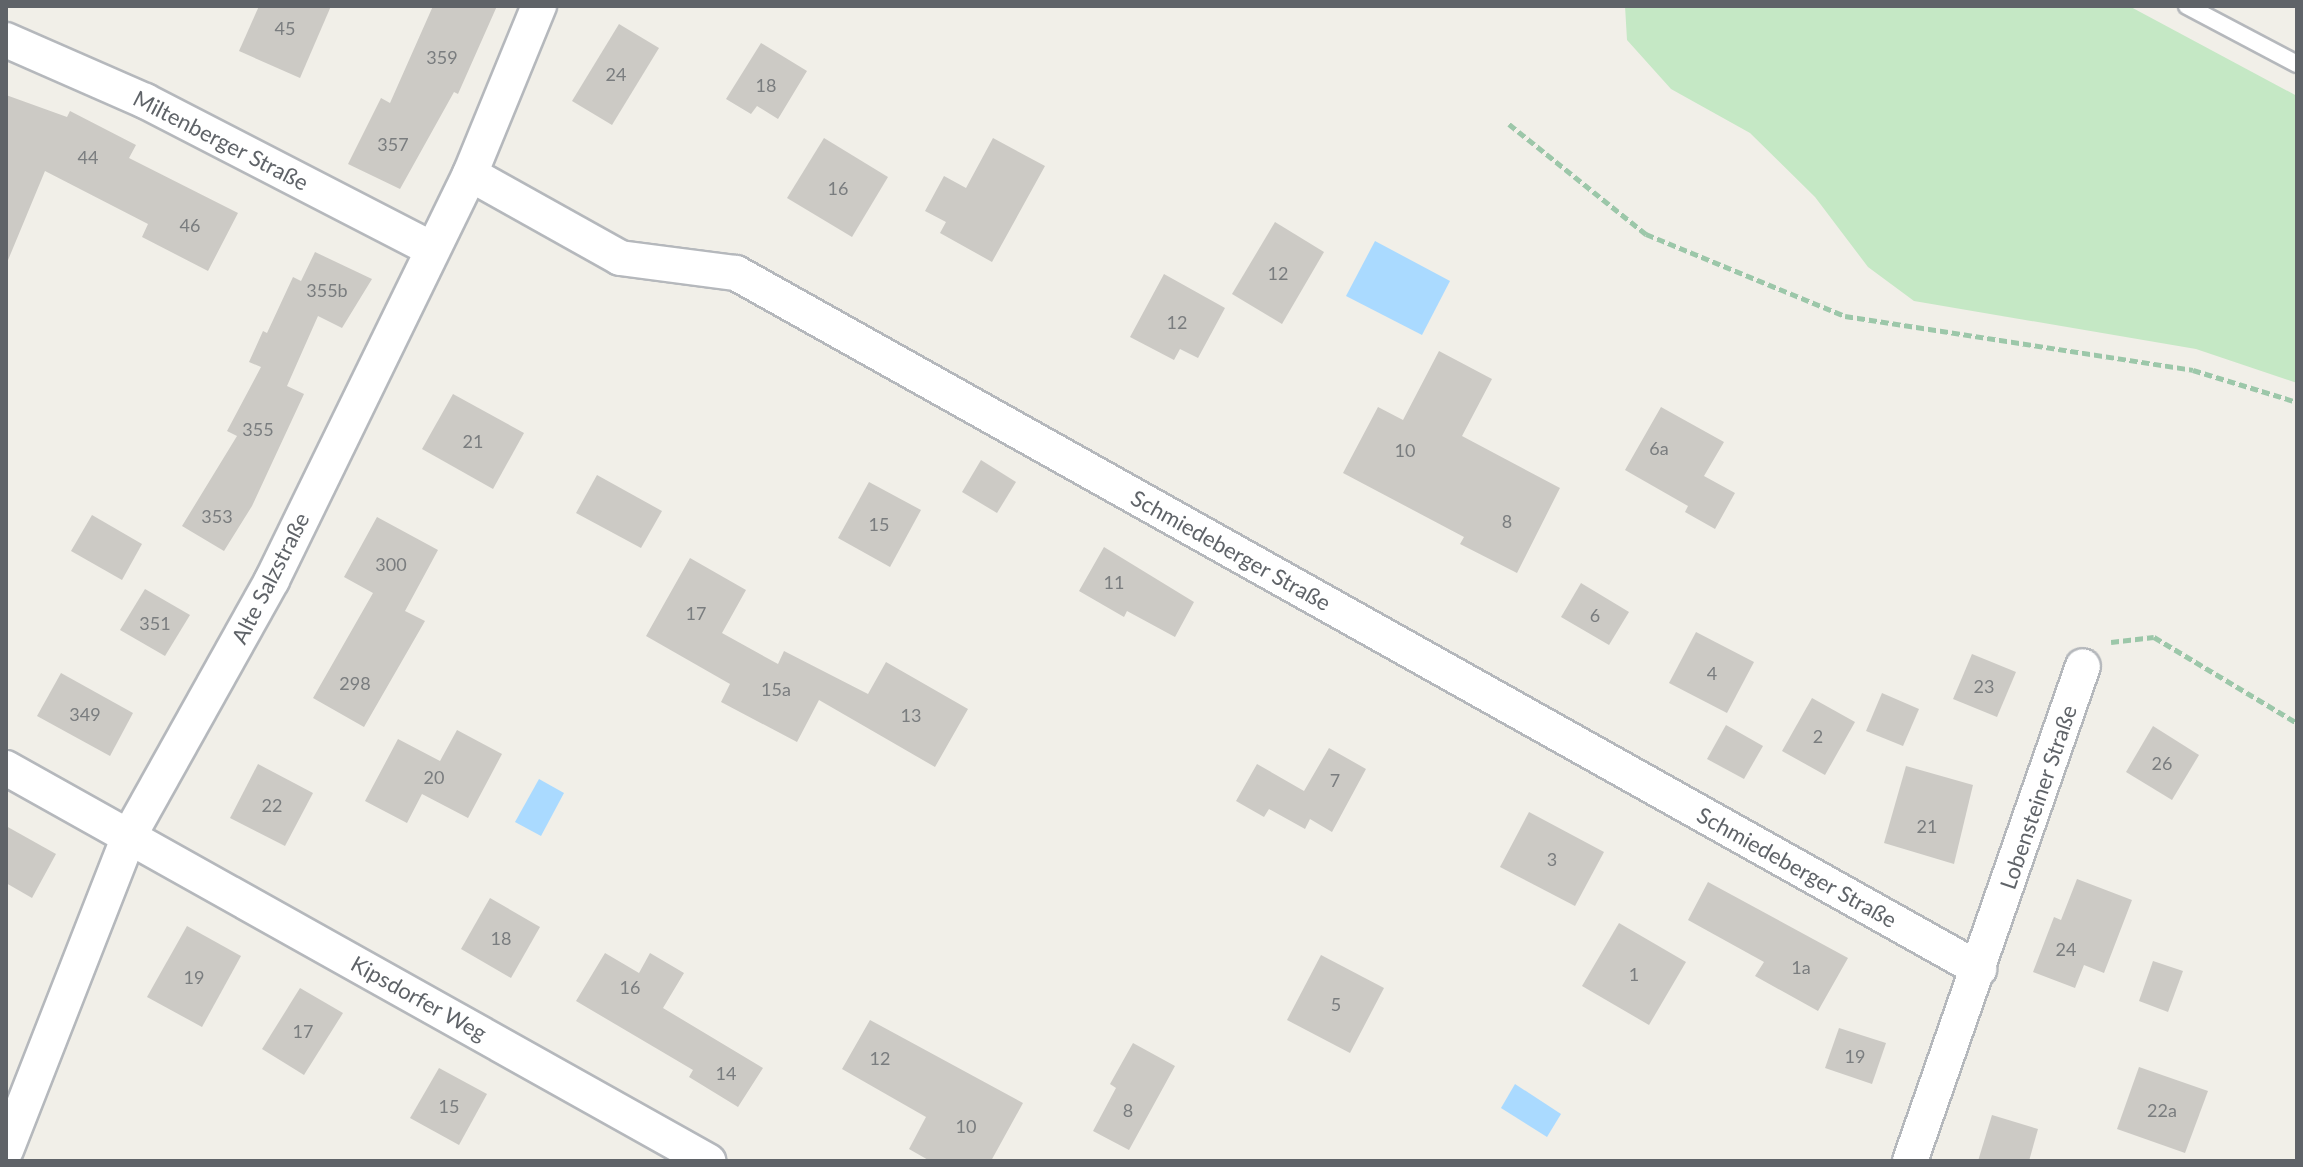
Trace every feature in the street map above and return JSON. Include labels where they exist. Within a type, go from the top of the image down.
[{"type":"street","name":"Alte Salzstraße","points":[[6,1150],[129,836],[272,580],[470,174],[539,6]]},
{"type":"street","name":"Miltenberger Straße","points":[[6,40],[145,101],[432,249]]},
{"type":"street","name":"Schmiedeberger Straße","points":[[470,174],[620,258],[736,273],[1979,969]]},
{"type":"street","name":"Lobensteiner Straße","points":[[1910,1161],[2083,666]]},
{"type":"street","name":"Kipsdorfer Weg","points":[[6,768],[708,1161]]},
{"type":"lane","points":[[2187,6],[2297,64]]},
{"type":"path","points":[[1509,124],[1646,234],[1845,316],[2193,370],[2297,402]]},
{"type":"path","points":[[2083,666],[2111,641],[2154,637],[2297,723]]},
{"type":"green space","points":[[1625,6],[2129,6],[2297,96],[2297,383],[2196,349],[1914,301],[1868,267],[1815,197],[1750,133],[1671,89],[1627,40]]},
{"type":"water","points":[[1375,241],[1450,281],[1422,335],[1346,296]]},
{"type":"water","points":[[539,779],[564,793],[541,836],[515,822]]},
{"type":"water","points":[[1515,1084],[1561,1114],[1547,1137],[1501,1108]]},
{"type":"building","points":[[259,6],[331,6],[300,78],[239,51]]},
{"type":"building","points":[[433,6],[497,6],[458,94],[454,92],[400,189],[348,164],[381,98],[390,103]]},
{"type":"building","points":[[619,24],[659,48],[612,125],[572,101]]},
{"type":"building","points":[[761,43],[807,71],[778,119],[757,106],[751,114],[726,99]]},
{"type":"building","points":[[6,95],[67,117],[70,111],[136,145],[129,158],[238,213],[208,271],[142,237],[148,224],[45,171],[6,265]]},
{"type":"building","points":[[824,138],[888,177],[852,237],[787,198]]},
{"type":"building","points":[[993,138],[1045,166],[992,262],[940,233],[946,222],[925,211],[944,176],[966,188]]},
{"type":"building","points":[[1275,222],[1324,252],[1282,324],[1232,294]]},
{"type":"building","points":[[315,252],[372,279],[342,328],[318,316],[287,386],[304,394],[252,506],[224,551],[182,526],[237,436],[227,431],[261,367],[249,362],[263,331],[267,333],[293,277],[301,281]]},
{"type":"building","points":[[1164,274],[1225,308],[1198,358],[1180,349],[1174,360],[1130,337]]},
{"type":"building","points":[[1439,351],[1492,379],[1462,436],[1560,488],[1517,573],[1460,544],[1464,537],[1343,473],[1378,407],[1403,420]]},
{"type":"building","points":[[453,394],[524,433],[493,489],[422,449]]},
{"type":"building","points":[[1661,407],[1724,442],[1704,476],[1735,493],[1715,529],[1685,512],[1688,506],[1625,470]]},
{"type":"building","points":[[981,460],[1016,482],[997,513],[962,492]]},
{"type":"building","points":[[597,475],[662,511],[641,548],[576,513]]},
{"type":"building","points":[[869,482],[921,510],[890,567],[838,538]]},
{"type":"building","points":[[92,515],[142,544],[122,580],[71,551]]},
{"type":"building","points":[[377,517],[438,550],[405,611],[425,621],[364,727],[313,698],[373,593],[344,577]]},
{"type":"building","points":[[1104,547],[1194,602],[1175,637],[1127,611],[1124,617],[1079,591]]},
{"type":"building","points":[[690,558],[746,590],[722,633],[778,664],[784,651],[868,694],[886,662],[968,709],[935,767],[819,700],[797,742],[721,702],[730,684],[646,636]]},
{"type":"building","points":[[1581,583],[1629,612],[1609,645],[1561,617]]},
{"type":"building","points":[[145,589],[190,615],[165,656],[120,630]]},
{"type":"building","points":[[1696,632],[1754,662],[1727,713],[1669,683]]},
{"type":"building","points":[[1972,654],[2016,672],[1997,717],[1953,699]]},
{"type":"building","points":[[61,673],[133,713],[110,756],[37,716]]},
{"type":"building","points":[[1882,693],[1919,709],[1903,746],[1866,731]]},
{"type":"building","points":[[1812,698],[1855,722],[1825,775],[1782,751]]},
{"type":"building","points":[[1726,725],[1763,746],[1744,779],[1707,759]]},
{"type":"building","points":[[2153,726],[2199,755],[2172,800],[2126,772]]},
{"type":"building","points":[[457,730],[502,754],[468,818],[422,794],[407,823],[365,801],[398,739],[440,761]]},
{"type":"building","points":[[1329,748],[1366,769],[1332,832],[1310,819],[1305,829],[1269,809],[1264,817],[1236,801],[1257,764],[1304,791]]},
{"type":"building","points":[[258,764],[313,793],[285,846],[230,818]]},
{"type":"building","points":[[1906,766],[1973,785],[1954,864],[1884,843]]},
{"type":"building","points":[[1529,812],[1604,852],[1575,906],[1500,867]]},
{"type":"building","points":[[6,826],[56,854],[32,898],[6,883]]},
{"type":"building","points":[[2077,879],[2132,900],[2104,973],[2084,965],[2075,988],[2033,972],[2054,917],[2061,920]]},
{"type":"building","points":[[1708,882],[1848,958],[1818,1011],[1755,976],[1764,962],[1688,920]]},
{"type":"building","points":[[490,898],[540,927],[511,978],[461,949]]},
{"type":"building","points":[[1619,923],[1686,962],[1649,1025],[1582,986]]},
{"type":"building","points":[[187,926],[241,956],[202,1027],[147,997]]},
{"type":"building","points":[[605,953],[639,973],[650,953],[684,973],[663,1008],[763,1068],[738,1107],[689,1077],[693,1070],[576,1001]]},
{"type":"building","points":[[1321,955],[1384,988],[1350,1053],[1287,1020]]},
{"type":"building","points":[[2153,961],[2183,971],[2168,1012],[2139,1001]]},
{"type":"building","points":[[300,988],[343,1013],[304,1075],[262,1049]]},
{"type":"building","points":[[870,1020],[1023,1103],[991,1161],[930,1161],[909,1149],[926,1117],[842,1069]]},
{"type":"building","points":[[1839,1028],[1886,1043],[1872,1084],[1825,1068]]},
{"type":"building","points":[[1133,1043],[1175,1066],[1129,1150],[1093,1131],[1116,1088],[1110,1084]]},
{"type":"building","points":[[2139,1067],[2208,1091],[2185,1153],[2117,1129]]},
{"type":"building","points":[[439,1068],[487,1094],[459,1145],[410,1118]]},
{"type":"building","points":[[1992,1115],[2038,1129],[2029,1161],[1978,1161]]}]
